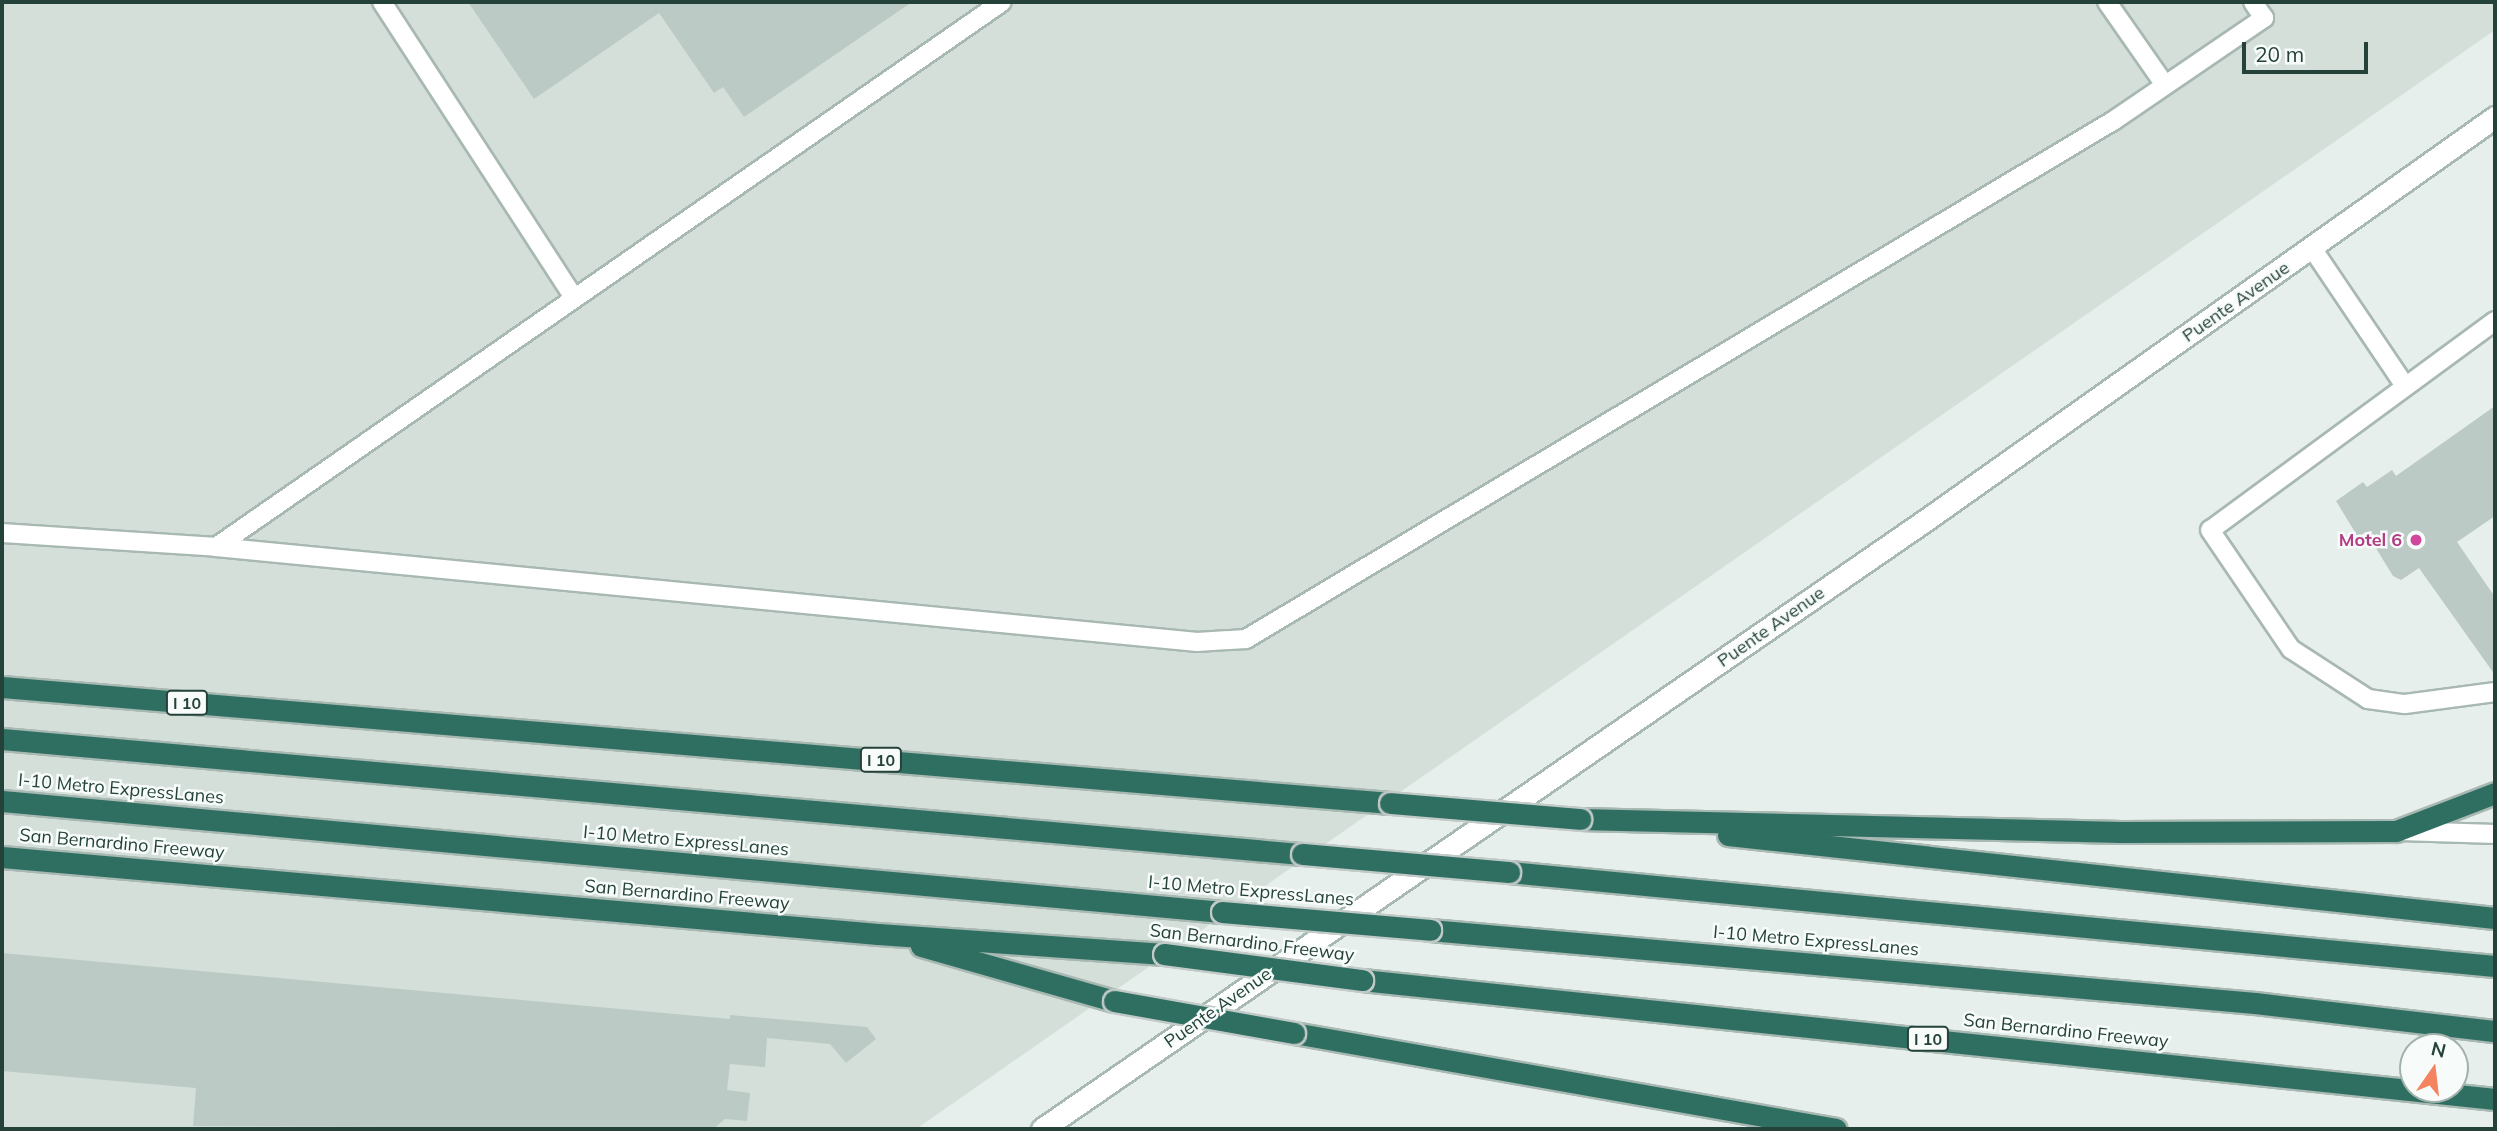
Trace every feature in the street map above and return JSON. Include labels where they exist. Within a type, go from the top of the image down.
[{"type":"highway","name":"I 10","points":[[2,687],[1580,819],[2495,918]]},
{"type":"highway","points":[[2,739],[1509,872],[2495,967]]},
{"type":"highway","points":[[1580,819],[2121,832],[2396,831],[2495,793]]},
{"type":"highway","name":"I-10 Metro ExpressLanes","points":[[2,801],[2255,1003],[2495,1031]]},
{"type":"highway","name":"San Bernardino Freeway","points":[[2,857],[878,934],[1164,954],[1362,980],[2495,1099]]},
{"type":"highway","points":[[878,934],[1114,1001],[1836,1129]]},
{"type":"main road","name":"Puente Avenue","points":[[1042,1129],[2312,248],[2495,117]]},
{"type":"lane","points":[[382,2],[574,298]]},
{"type":"lane","points":[[216,547],[1002,2]]},
{"type":"lane","points":[[2107,2],[2165,85]]},
{"type":"lane","points":[[2,533],[216,547],[1197,642],[1246,639],[2101,128],[2264,18],[2253,2]]},
{"type":"lane","points":[[2312,248],[2405,386]]},
{"type":"lane","points":[[2495,321],[2210,530],[2291,649],[2368,699],[2405,704],[2495,692]]},
{"type":"lane","points":[[2396,831],[2495,834]]},
{"type":"shaded area","points":[[2,2],[2495,2],[2495,30],[916,1129],[2,1129]]},
{"type":"building","points":[[468,2],[912,2],[744,117],[723,87],[714,93],[659,13],[534,99]]},
{"type":"building","name":"Motel 6","points":[[2495,406],[2495,516],[2457,542],[2495,597],[2495,675],[2419,568],[2401,580],[2393,576],[2366,532],[2358,537],[2336,501],[2363,482],[2367,487],[2392,470],[2396,476]]},
{"type":"building","points":[[2,953],[730,1019],[730,1015],[867,1027],[876,1039],[846,1063],[830,1044],[767,1038],[765,1067],[730,1064],[727,1090],[750,1093],[747,1121],[725,1119],[713,1129],[193,1126],[196,1088],[2,1071]]},
{"type":"place","name":"Motel 6","points":[[2416,540]]}]
